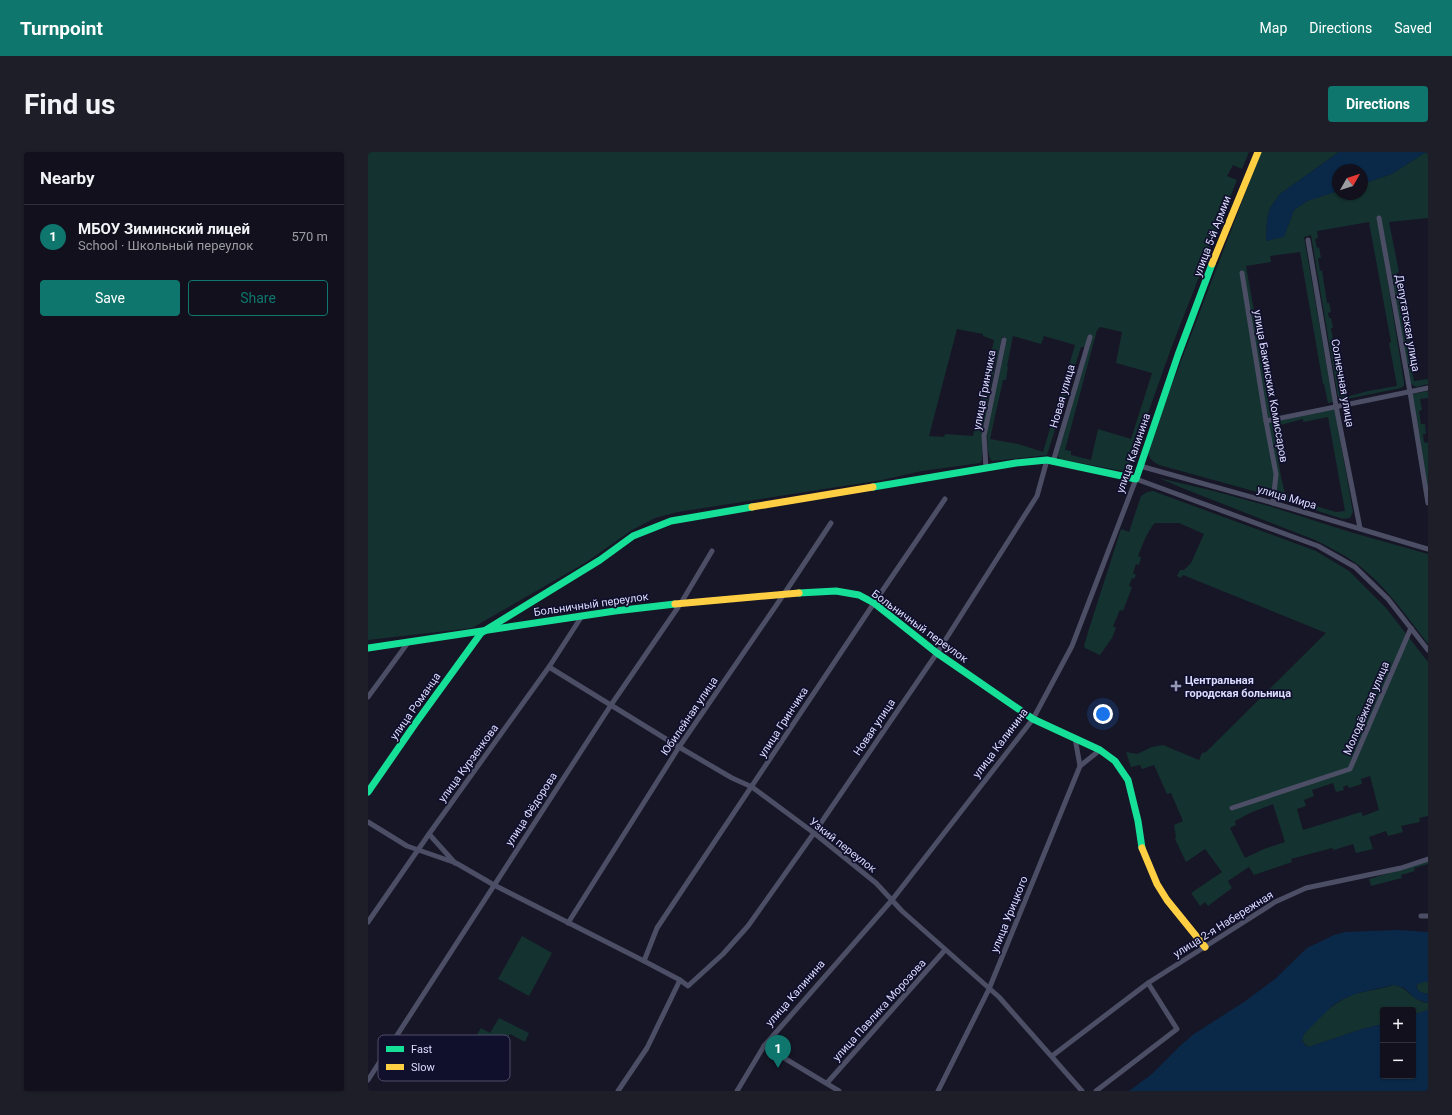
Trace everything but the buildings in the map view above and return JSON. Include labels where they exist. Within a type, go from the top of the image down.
[{"type":"street","name":"улица 5-й Армии","points":[[1188,328],[1235,205],[1258,152]]},
{"type":"street","name":"Депутатская улица","points":[[1379,218],[1428,503]]},
{"type":"street","name":"Солнечная улица","points":[[1308,240],[1336,406],[1360,528]]},
{"type":"street","name":"улица Бакинских Комиссаров","points":[[1242,273],[1276,474],[1274,503]]},
{"type":"street","name":"улица Калинина","points":[[737,1091],[764,1046],[892,900],[1033,719],[1072,646],[1136,479],[1188,328]]},
{"type":"street","name":"Новая улица","points":[[680,980],[688,986],[723,954],[748,926],[814,833],[937,653],[1037,496],[1050,461],[1090,337]]},
{"type":"street","name":"улица Гринчика","points":[[986,468],[984,436],[1004,340]]},
{"type":"street","points":[[1266,420],[1428,388]]},
{"type":"street","points":[[480,633],[600,560],[633,536],[671,521],[1016,463],[1050,461],[1136,479],[1318,546],[1355,567],[1388,599],[1428,650]]},
{"type":"street","name":"улица Мира","points":[[1140,466],[1274,503],[1428,549]]},
{"type":"street","name":"улица Гринчика","points":[[644,961],[657,928],[945,499]]},
{"type":"street","name":"Юбилейная улица","points":[[568,923],[679,747],[784,594],[830,523]]},
{"type":"street","name":"улица Фёдорова","points":[[397,1035],[611,705],[681,603],[712,551]]},
{"type":"street","name":"Больничный переулок","points":[[368,648],[407,644],[582,616],[681,603],[836,591],[859,595],[874,603],[937,653],[1033,719],[1100,750],[1115,761],[1128,780],[1138,821],[1141,846],[1157,884],[1167,900],[1205,947]]},
{"type":"street","name":"улица Курзенкова","points":[[368,922],[429,834],[549,668],[582,616]]},
{"type":"street","name":"Молодёжная улица","points":[[1232,808],[1350,769],[1410,628]]},
{"type":"street","name":"улица Романца","points":[[368,792],[414,724],[480,633]]},
{"type":"street","points":[[368,697],[407,644]]},
{"type":"street","name":"Узкий переулок","points":[[549,668],[679,747],[732,778],[752,787],[814,833],[876,884],[902,911],[999,997],[1082,1091]]},
{"type":"street","points":[[1075,738],[1080,766],[1100,750]]},
{"type":"street","name":"улица Урицкого","points":[[938,1091],[989,989],[1080,766]]},
{"type":"street","points":[[368,822],[407,846],[456,863],[494,885],[680,980],[646,1048],[618,1091]]},
{"type":"street","points":[[429,834],[456,863]]},
{"type":"street","name":"улица 2-я Набережная","points":[[1052,1056],[1148,983],[1275,902],[1306,888],[1401,868],[1428,859]]},
{"type":"street","points":[[1421,916],[1428,916]]},
{"type":"street","name":"улица Павлика Морозова","points":[[827,1083],[945,950]]},
{"type":"street","points":[[1096,1091],[1177,1029],[1148,983]]},
{"type":"street","points":[[764,1046],[839,1091]]},
{"type":"street","name":"улица Фёдорова","points":[[368,1080],[378,1065]]},
{"type":"green space","points":[[368,152],[1249,152],[1242,169],[1233,165],[1227,176],[1237,180],[1172,346],[1127,472],[1060,459],[1057,455],[1087,347],[1081,347],[1047,455],[992,461],[990,459],[987,433],[992,400],[1006,338],[1002,337],[986,411],[982,460],[980,463],[922,471],[882,480],[678,512],[655,518],[632,530],[585,563],[472,628],[368,640]],"holes":[[[1100,327],[1122,332],[1116,363],[1152,373],[1131,439],[1098,429],[1091,460],[1071,455],[1071,451],[1065,450],[1097,330]],[[957,329],[983,334],[983,336],[994,340],[973,436],[945,434],[944,437],[929,436]],[[1013,336],[1041,344],[1044,336],[1075,345],[1043,452],[1018,444],[990,439],[1003,380],[1006,380],[1007,366]]]},
{"type":"green space","points":[[1261,152],[1339,152],[1280,194],[1270,208],[1267,219],[1266,241],[1284,236],[1294,210],[1307,201],[1332,193],[1332,200],[1368,200],[1368,182],[1392,174],[1428,152],[1428,218],[1389,222],[1399,272],[1397,273],[1399,288],[1401,288],[1402,293],[1399,294],[1400,300],[1403,299],[1408,325],[1405,326],[1407,333],[1409,333],[1414,381],[1428,379],[1428,384],[1416,387],[1410,383],[1381,216],[1377,217],[1404,382],[1404,386],[1401,388],[1342,400],[1338,397],[1311,235],[1304,237],[1333,402],[1328,403],[1323,384],[1300,252],[1270,256],[1271,262],[1246,266],[1271,414],[1273,417],[1332,409],[1334,410],[1353,512],[1350,518],[1343,519],[1268,495],[1159,465],[1151,459],[1148,453],[1160,416]],"holes":[[[1369,222],[1391,342],[1389,343],[1397,386],[1368,391],[1346,397],[1337,345],[1334,345],[1331,328],[1333,328],[1331,318],[1329,318],[1328,313],[1331,312],[1329,303],[1327,303],[1322,270],[1320,271],[1318,258],[1321,258],[1319,247],[1317,248],[1315,239],[1318,238],[1317,231]],[[1328,417],[1345,511],[1336,512],[1288,498],[1288,494],[1285,493],[1281,477],[1273,427],[1303,419],[1303,422]]]},
{"type":"green space","points":[[1428,391],[1428,398],[1420,399],[1422,410],[1419,411],[1421,424],[1425,424],[1426,434],[1423,434],[1424,442],[1428,443],[1428,498],[1412,394]]},
{"type":"green space","points":[[1159,478],[1272,507],[1350,532],[1428,554],[1428,644],[1379,584],[1361,567],[1345,556],[1315,540]]},
{"type":"green space","points":[[1153,491],[1316,551],[1349,571],[1386,608],[1428,662],[1428,816],[1419,818],[1420,822],[1401,826],[1403,832],[1388,836],[1386,831],[1369,837],[1373,849],[1356,853],[1353,844],[1334,850],[1332,848],[1291,859],[1292,862],[1254,875],[1249,867],[1228,881],[1232,888],[1208,906],[1205,902],[1200,906],[1191,893],[1222,872],[1205,849],[1186,862],[1175,839],[1174,825],[1183,821],[1171,793],[1167,794],[1154,765],[1142,769],[1140,765],[1131,767],[1126,752],[1137,754],[1152,747],[1163,745],[1199,760],[1202,753],[1206,752],[1326,633],[1183,575],[1181,578],[1177,576],[1180,570],[1184,570],[1191,563],[1204,534],[1179,523],[1155,523],[1147,535],[1138,556],[1141,557],[1139,565],[1136,564],[1133,573],[1136,575],[1134,579],[1132,578],[1129,586],[1132,587],[1123,611],[1120,610],[1113,626],[1116,628],[1112,638],[1100,655],[1085,648],[1084,646],[1088,632],[1121,529],[1129,532],[1141,496],[1147,492]],"holes":[[[1370,776],[1379,810],[1363,816],[1361,812],[1303,830],[1297,809],[1306,806],[1304,800],[1314,796],[1312,790],[1333,783],[1336,792],[1344,790],[1343,787],[1347,785],[1349,788],[1362,784],[1361,779]],[[1273,804],[1285,842],[1264,849],[1245,858],[1230,828],[1236,825],[1235,821]]]},
{"type":"green space","points":[[1428,860],[1428,864],[1414,868],[1415,871],[1401,875],[1402,878],[1371,886],[1369,879]]},
{"type":"green space","points":[[522,936],[552,953],[529,996],[498,979]]},
{"type":"green space","points":[[1420,982],[1428,982],[1428,994],[1420,992],[1417,989],[1417,985]]},
{"type":"green space","points":[[1394,985],[1403,989],[1418,1000],[1428,1003],[1428,1010],[1416,1014],[1416,1007],[1380,1007],[1380,1025],[1362,1029],[1309,1047],[1303,1043],[1302,1039],[1304,1034],[1322,1015],[1342,1000],[1358,993]]},
{"type":"green space","points":[[499,1018],[529,1033],[525,1042],[510,1034],[477,1035],[481,1028],[490,1033]]},
{"type":"water","points":[[1339,152],[1426,152],[1392,174],[1368,182],[1368,164],[1332,164],[1332,193],[1307,201],[1294,210],[1284,237],[1266,241],[1267,219],[1270,208],[1280,194]]},
{"type":"water","points":[[1398,930],[1428,932],[1428,982],[1418,984],[1416,987],[1420,992],[1428,994],[1428,1003],[1416,999],[1404,988],[1394,985],[1358,993],[1341,1000],[1332,1006],[1304,1034],[1302,1041],[1309,1047],[1362,1029],[1380,1025],[1380,1079],[1416,1079],[1416,1014],[1428,1010],[1428,1091],[1129,1091],[1152,1074],[1194,1034],[1244,1002],[1275,979],[1307,948],[1334,935],[1345,932]]},
{"type":"traffic: fast","points":[[873,487],[1016,463],[1047,460],[1136,479],[1178,355],[1212,264]]},
{"type":"traffic: fast","points":[[368,792],[481,633],[600,560],[633,536],[671,521],[752,507]]},
{"type":"traffic: fast","points":[[799,593],[836,591],[859,595],[874,603],[937,653],[1033,719],[1100,750],[1115,761],[1128,780],[1138,821],[1142,848]]},
{"type":"traffic: fast","points":[[368,648],[615,611],[675,604]]},
{"type":"traffic: slow","points":[[1212,264],[1258,152]]},
{"type":"traffic: slow","points":[[752,507],[873,487]]},
{"type":"traffic: slow","points":[[675,604],[799,593]]},
{"type":"traffic: slow","points":[[1142,848],[1157,884],[1167,900],[1205,947]]},
{"type":"place","name":"Центральная городская больница","points":[[1176,686]]},
{"type":"place","name":"МБОУ Зиминский лицей","points":[[778,1068]]}]
